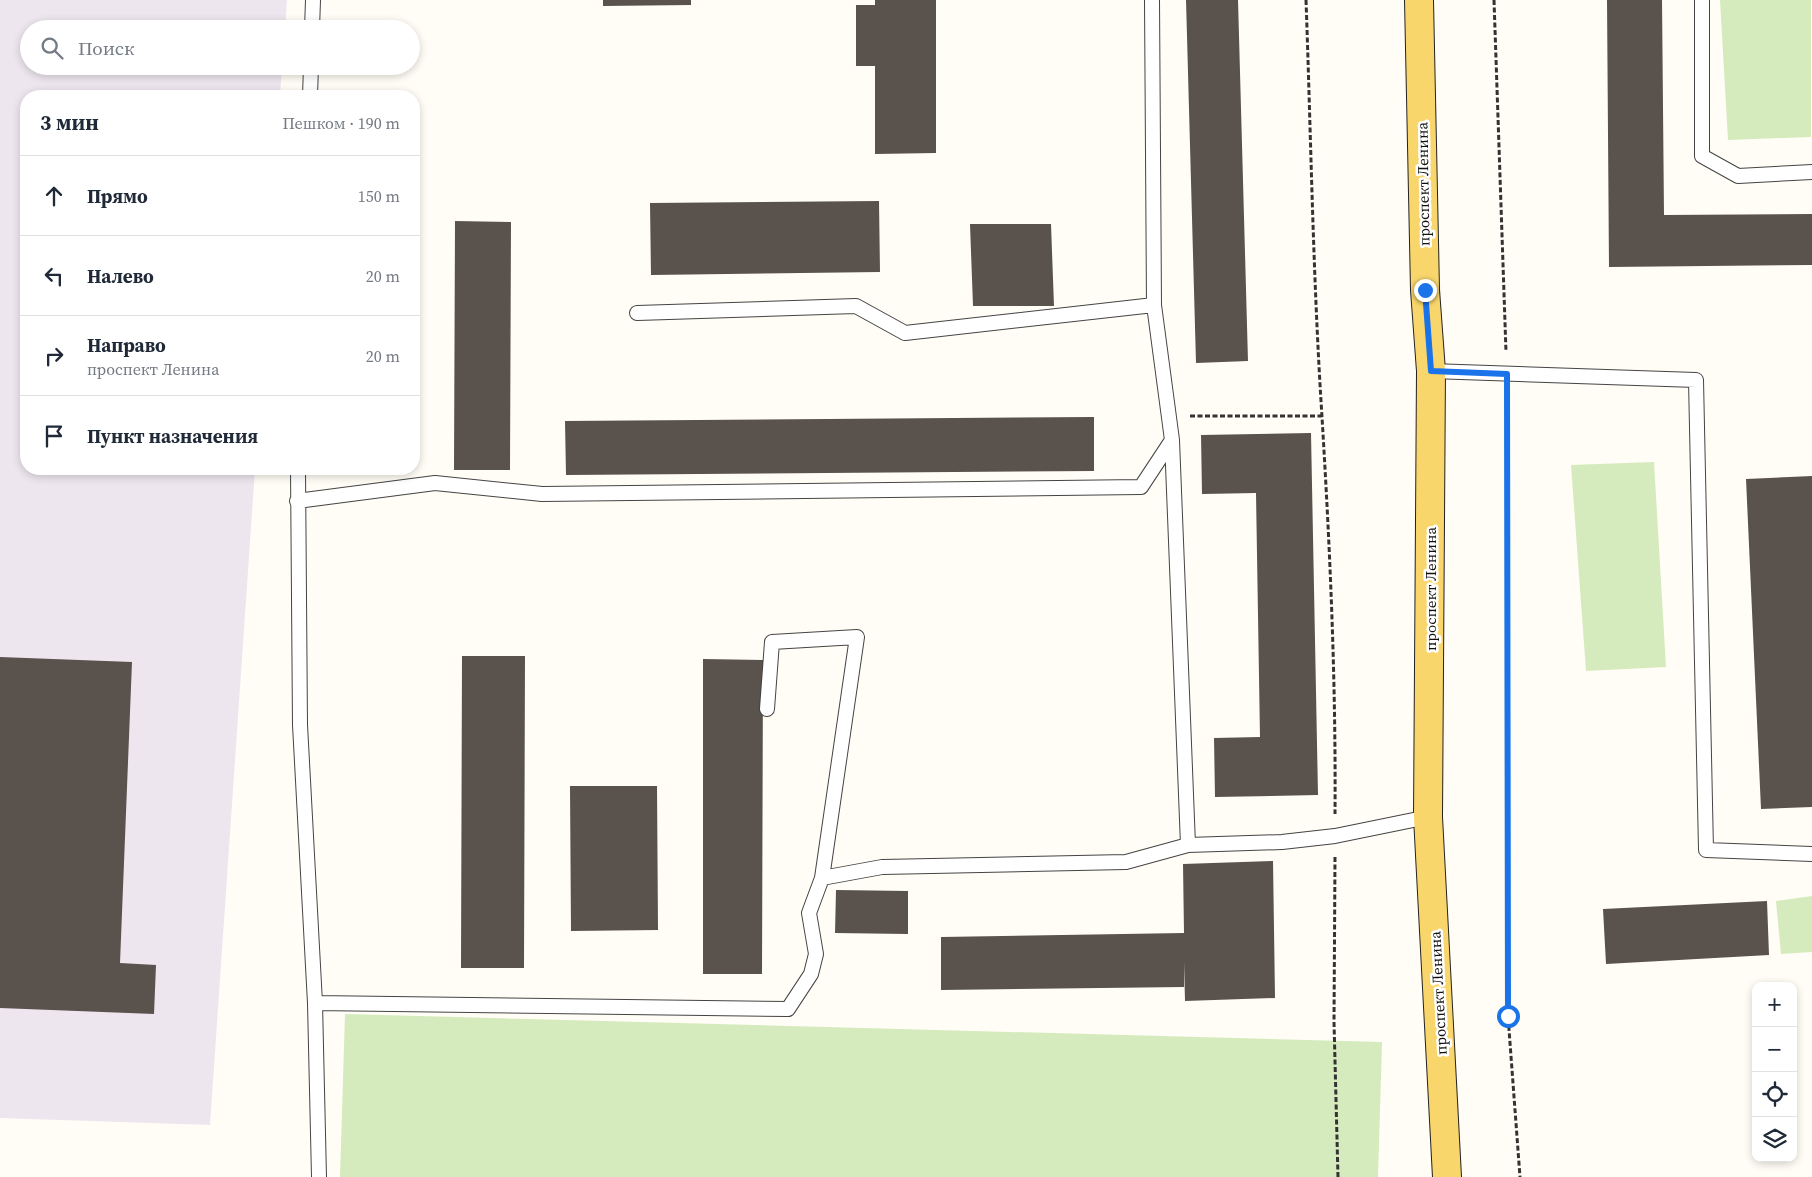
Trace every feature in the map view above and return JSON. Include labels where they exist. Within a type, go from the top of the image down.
[{"type":"main road","name":"проспект Ленина","points":[[1419,0],[1425,290],[1431,371],[1428,817],[1447,1177]]},
{"type":"lane","points":[[312,20],[313,0]]},
{"type":"lane","points":[[1152,0],[1154,305],[1172,440],[1188,845]]},
{"type":"lane","points":[[1702,0],[1702,156],[1738,176],[1812,172]]},
{"type":"lane","points":[[310,75],[310,90]]},
{"type":"lane","points":[[637,313],[856,306],[905,333],[1154,305]]},
{"type":"lane","points":[[1431,371],[1696,380],[1706,850],[1812,854]]},
{"type":"lane","points":[[297,501],[435,483],[542,494],[1141,487],[1172,440]]},
{"type":"lane","points":[[298,475],[300,725],[315,1003],[319,1177]]},
{"type":"lane","points":[[315,1003],[788,1009],[810,974],[816,954],[809,913],[822,878],[858,637],[772,642],[767,709]]},
{"type":"lane","points":[[822,878],[882,866],[1126,862],[1188,845],[1282,842],[1335,836],[1428,817]]},
{"type":"path","points":[[1306,0],[1322,416],[1328,499],[1335,748],[1334,1022],[1338,1177]]},
{"type":"path","points":[[1494,0],[1507,374],[1508,1016],[1520,1177]]},
{"type":"path","points":[[1169,416],[1322,416]]},
{"type":"shaded area","points":[[0,0],[287,0],[286,20],[20,20],[20,75],[281,75],[280,90],[20,90],[20,475],[255,475],[210,1125],[0,1118]]},
{"type":"green space","points":[[1720,0],[1811,0],[1811,137],[1728,140]]},
{"type":"green space","points":[[1654,462],[1666,667],[1586,671],[1571,465]]},
{"type":"green space","points":[[1812,896],[1812,952],[1781,954],[1776,901]]},
{"type":"green space","points":[[345,1014],[1382,1042],[1378,1177],[340,1177]]},
{"type":"building","points":[[603,0],[691,0],[691,5],[603,6]]},
{"type":"building","points":[[875,0],[936,0],[936,153],[875,154],[875,66],[856,66],[856,5],[875,5]]},
{"type":"building","points":[[1186,0],[1238,0],[1248,361],[1196,363]]},
{"type":"building","points":[[1607,0],[1662,0],[1664,215],[1812,214],[1812,265],[1609,267]]},
{"type":"building","points":[[879,201],[880,272],[651,275],[650,203]]},
{"type":"building","points":[[455,221],[511,222],[510,470],[454,470]]},
{"type":"building","points":[[970,224],[1051,224],[1054,306],[973,306]]},
{"type":"building","points":[[1094,417],[1094,471],[566,475],[565,421]]},
{"type":"building","points":[[1311,433],[1318,795],[1215,797],[1214,738],[1260,737],[1256,493],[1202,494],[1201,435]]},
{"type":"building","points":[[1812,476],[1812,807],[1761,809],[1746,479]]},
{"type":"building","points":[[462,656],[525,656],[524,968],[461,968]]},
{"type":"building","points":[[0,657],[132,662],[120,963],[156,965],[154,1014],[0,1008]]},
{"type":"building","points":[[703,659],[763,660],[762,974],[703,974]]},
{"type":"building","points":[[570,786],[657,786],[658,930],[571,931]]},
{"type":"building","points":[[1273,861],[1275,998],[1185,1001],[1184,962],[1184,987],[941,990],[941,937],[1184,933],[1183,864]]},
{"type":"building","points":[[836,890],[908,891],[908,934],[835,933]]},
{"type":"building","points":[[1767,901],[1769,955],[1606,964],[1603,909]]},
{"type":"route","points":[[1425,290],[1431,371],[1507,374],[1508,1016]]}]
